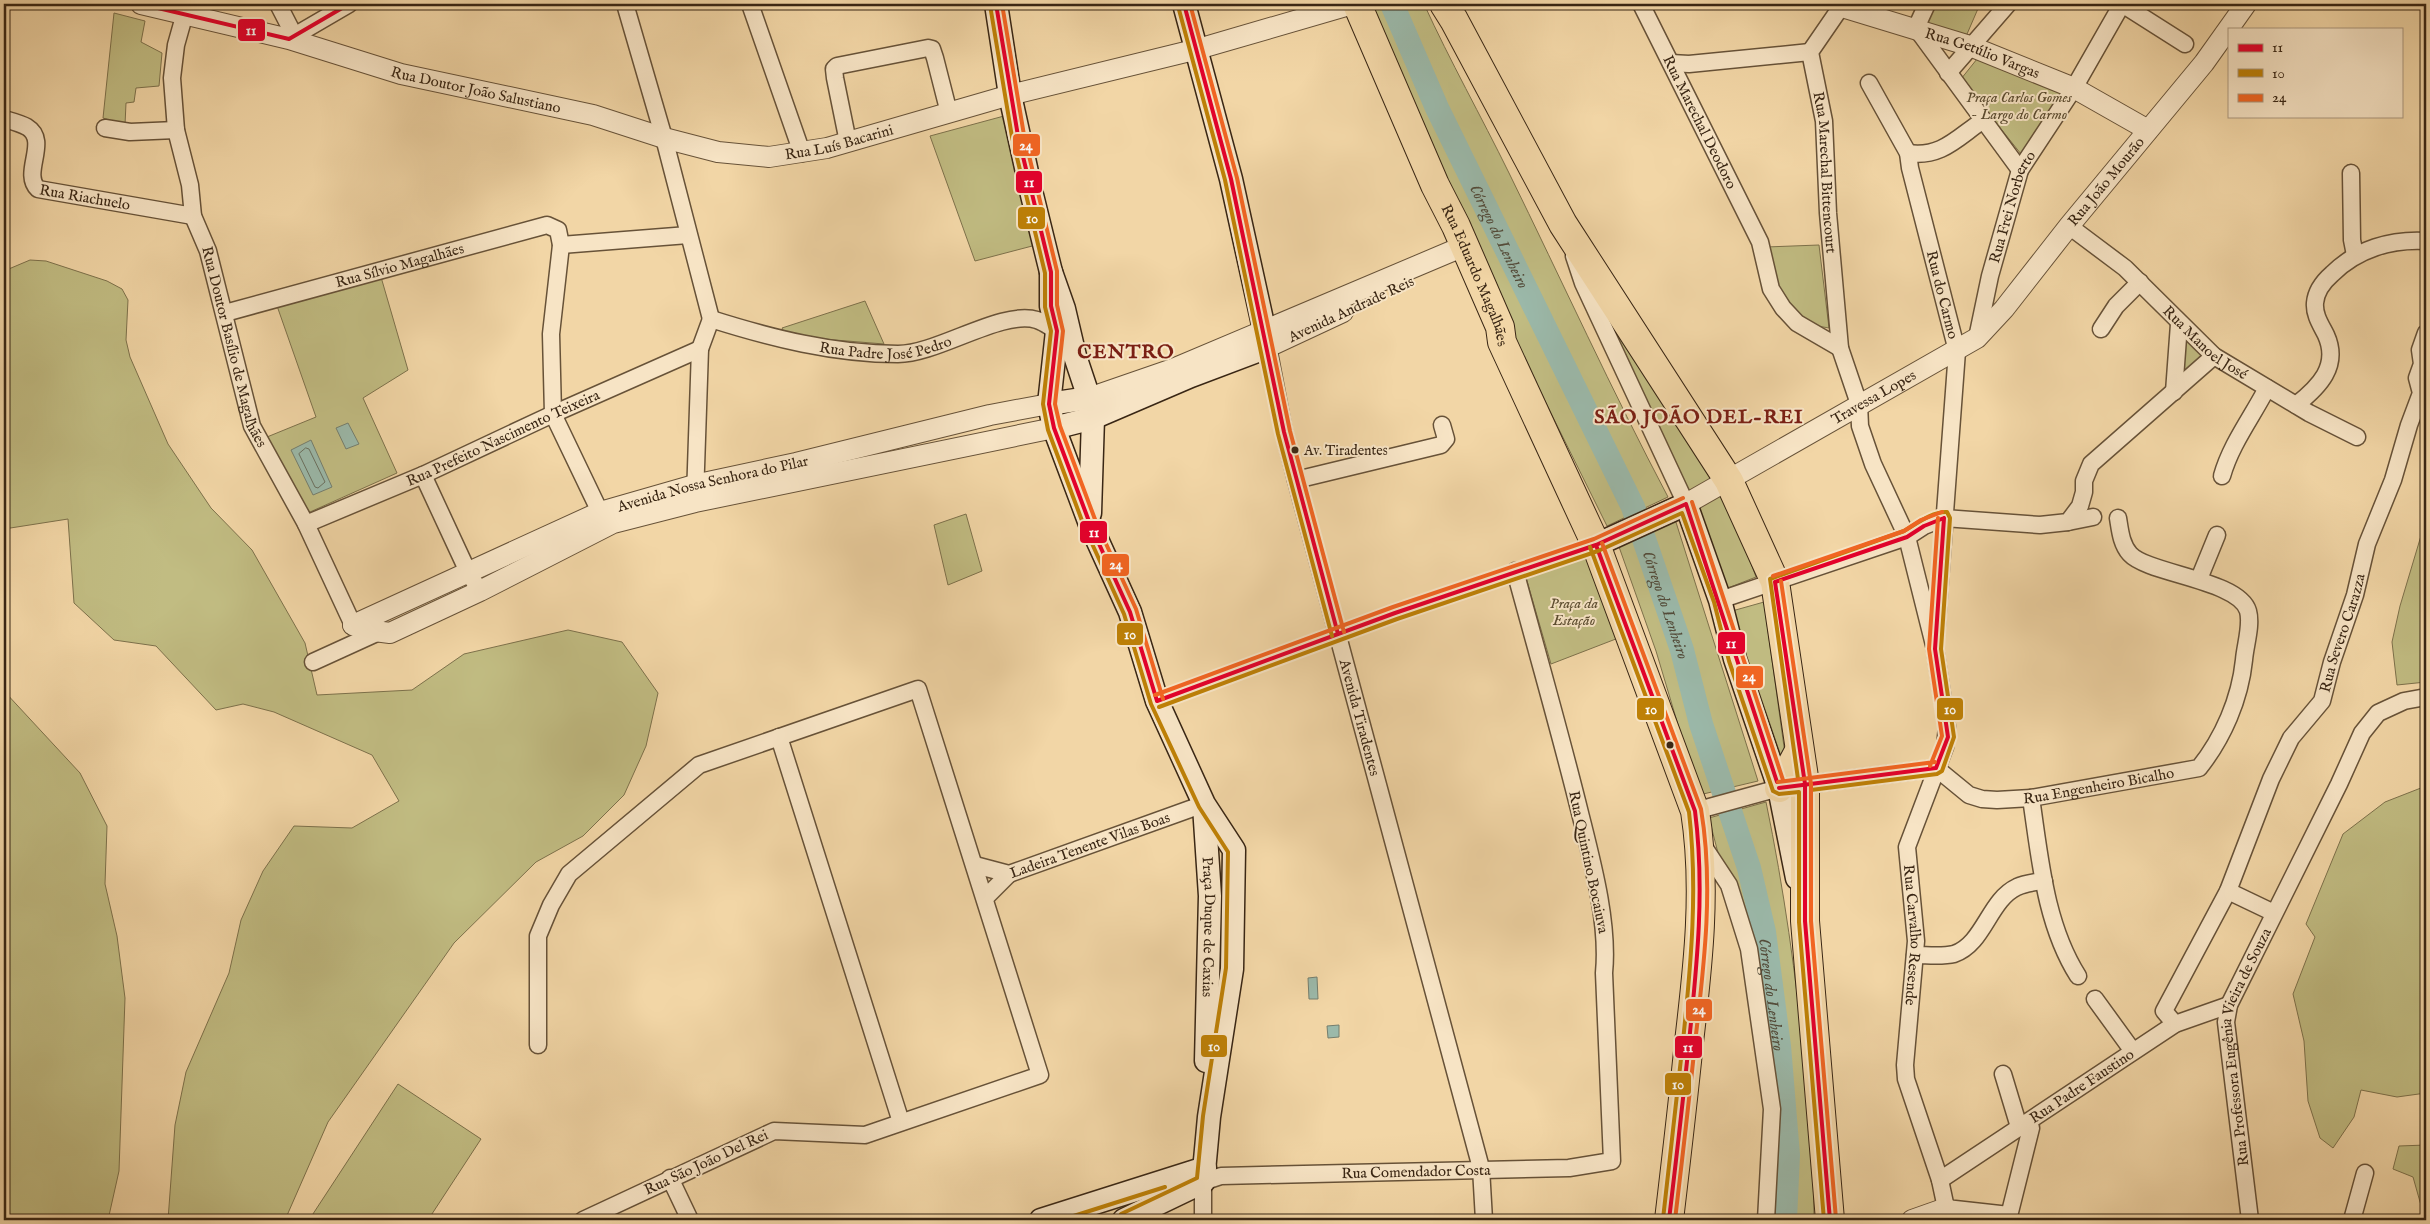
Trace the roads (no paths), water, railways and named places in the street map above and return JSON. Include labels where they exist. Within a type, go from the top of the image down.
[{"type":"highway","name":"Rua Eduardo Magalhães","points":[[1355,4],[1435,185],[1446,203],[1500,328],[1502,342],[1607,540],[1705,808],[1699,840],[1699,942],[1670,1220]]},
{"type":"highway","points":[[1444,4],[1563,224],[1729,482],[1775,582],[1799,751],[1786,787],[1805,921],[1830,1220]]},
{"type":"main road","points":[[996,4],[1010,95],[1051,272],[1064,310],[1075,356],[1091,408],[1090,524]]},
{"type":"main road","name":"Avenida Tiradentes","points":[[1184,4],[1198,49],[1231,179],[1266,339]]},
{"type":"main road","points":[[1051,272],[1050,306],[1057,331],[1075,356]]},
{"type":"main road","name":"Praça Duque de Caxias","points":[[1057,331],[1049,404],[1054,428],[1090,524],[1130,612],[1157,701],[1204,804],[1234,850],[1232,968],[1209,1117],[1210,1176]]},
{"type":"main road","name":"Avenida Andrade Reis","points":[[1091,408],[1191,376],[1266,339]]},
{"type":"main road","name":"Avenida Nossa Senhora do Pilar","points":[[1049,404],[1091,408]]},
{"type":"main road","name":"Avenida Nossa Senhora do Pilar","points":[[1054,428],[1091,408]]},
{"type":"main road","points":[[1607,540],[1682,506],[1720,600],[1736,659],[1786,787]]},
{"type":"main road","points":[[1048,1219],[1210,1176]]},
{"type":"main road","points":[[1124,1220],[1210,1176]]},
{"type":"street","name":"Rua Doutor João Salustiano","points":[[141,4],[292,38],[401,74],[593,115],[664,138]]},
{"type":"street","points":[[278,4],[292,38],[349,4]]},
{"type":"street","points":[[625,4],[664,138],[711,319],[700,349],[695,494]]},
{"type":"street","points":[[750,4],[802,153]]},
{"type":"street","name":"Rua Luís Bacarini","points":[[664,138],[718,152],[760,157],[802,153],[848,142],[1010,95],[1198,49],[1355,4]]},
{"type":"street","name":"Rua Marechal Deodoro","points":[[1642,4],[1760,242],[1771,289],[1783,308],[1797,324],[1840,348]]},
{"type":"street","points":[[1927,4],[1916,28],[1982,121],[2020,170]]},
{"type":"street","points":[[1948,73],[2008,4]]},
{"type":"street","points":[[2122,4],[2185,44]]},
{"type":"street","name":"Rua Frei Norberto","points":[[1977,338],[1990,276],[2020,170],[2074,88],[2122,4]]},
{"type":"street","name":"Rua João Mourão","points":[[2229,28],[2246,4]]},
{"type":"street","points":[[1671,63],[1689,64],[1810,52],[1841,5]]},
{"type":"street","name":"Rua Getúlio Vargas","points":[[1841,5],[1970,46],[2074,88],[2148,130]]},
{"type":"street","name":"Rua Doutor Basílio de Magalhães","points":[[185,13],[176,46],[172,78],[176,130],[190,185],[193,216],[208,251],[252,426],[306,524],[353,625]]},
{"type":"street","name":"Rua João Mourão","points":[[1957,351],[1977,338],[2004,309],[2069,226],[2204,64],[2228,30]]},
{"type":"street","points":[[848,142],[834,78],[836,66],[928,48],[932,49],[949,113]]},
{"type":"street","name":"Rua Marechal Bittencourt","points":[[1810,52],[1824,121],[1828,213],[1840,348],[1859,404],[1860,426],[1873,464],[1907,537],[1935,649]]},
{"type":"street","name":"Rua do Carmo","points":[[1869,83],[1908,153],[1910,168],[1957,351],[1935,649]]},
{"type":"street","name":"Rua Riachuelo","points":[[4,119],[26,126],[32,131],[37,140],[32,181],[38,189],[193,216]]},
{"type":"street","points":[[1908,153],[1931,154],[1952,143],[1982,121]]},
{"type":"street","points":[[105,128],[130,132],[176,130]]},
{"type":"street","points":[[2350,173],[2352,240],[2356,255]]},
{"type":"street","points":[[1563,224],[1582,283],[1682,506]]},
{"type":"street","name":"Rua Sílvio Magalhães","points":[[225,313],[547,225],[558,230],[561,245]]},
{"type":"street","name":"Rua Manoel José","points":[[2069,226],[2119,263],[2140,282],[2179,324],[2214,356],[2323,422],[2357,437]]},
{"type":"street","points":[[607,518],[553,414],[551,334],[561,245],[688,235]]},
{"type":"street","points":[[2296,405],[2322,381],[2331,358],[2329,343],[2315,309],[2316,296],[2326,279],[2356,255],[2376,247],[2399,242],[2426,241]]},
{"type":"street","name":"Avenida Andrade Reis","points":[[1266,339],[1466,251]]},
{"type":"street","points":[[2101,329],[2116,306],[2140,282]]},
{"type":"street","name":"Rua Padre José Pedro","points":[[711,319],[752,332],[820,348],[898,354],[926,350],[966,333],[1012,320],[1038,320],[1057,331]]},
{"type":"street","points":[[2174,392],[2179,324]]},
{"type":"street","name":"Rua Severo Carazza","points":[[2175,1024],[2164,1011],[2228,891],[2271,779],[2291,738],[2322,701],[2332,662],[2355,595],[2367,544],[2393,480],[2409,425],[2421,393],[2417,378],[2422,364],[2420,350],[2426,333]]},
{"type":"street","name":"Avenida Tiradentes","points":[[1266,339],[1284,432],[1296,480],[1481,1168],[1484,1220]]},
{"type":"street","name":"Rua Prefeito Nascimento Teixeira","points":[[306,524],[423,475],[553,414],[700,349]]},
{"type":"street","name":"Travessa Lopes","points":[[1682,506],[1729,482],[1859,404],[1957,351]]},
{"type":"street","points":[[2068,522],[2080,506],[2084,492],[2084,481],[2091,464],[2214,356]]},
{"type":"street","points":[[2222,476],[2229,452],[2250,422],[2267,388]]},
{"type":"street","name":"Avenida Nossa Senhora do Pilar","points":[[353,625],[468,572],[607,518],[695,494],[796,463],[990,415],[1049,404]]},
{"type":"street","points":[[1296,480],[1442,445],[1446,440],[1442,425]]},
{"type":"street","name":"Avenida Nossa Senhora do Pilar","points":[[695,494],[1054,428]]},
{"type":"street","points":[[423,475],[468,572],[480,591]]},
{"type":"street","points":[[1720,600],[1907,537],[1924,526],[1944,518],[2040,525],[2093,517]]},
{"type":"street","name":"Avenida Nossa Senhora do Pilar","points":[[385,632],[480,591],[607,518]]},
{"type":"street","points":[[2118,518],[2126,549],[2135,558],[2199,579],[2217,536]]},
{"type":"street","points":[[1157,701],[1338,634],[1607,540]]},
{"type":"street","name":"Rua Quintino Bocaiuva","points":[[1515,571],[1565,750],[1589,850],[1607,948],[1604,973],[1612,1161]]},
{"type":"street","name":"Rua Engenheiro Bicalho","points":[[1936,768],[1954,781],[1964,792],[1974,797],[1997,800],[2031,798],[2199,768],[2214,750],[2236,695],[2242,672],[2248,613],[2245,605],[2234,597],[2199,579]]},
{"type":"street","points":[[353,625],[367,630],[385,632]]},
{"type":"street","points":[[313,662],[385,632]]},
{"type":"street","name":"Rua Carvalho Resende","points":[[1935,649],[1948,734],[1946,747],[1911,831],[1906,854],[1915,928],[1915,955],[1905,1072],[1908,1090],[1940,1180],[1949,1214]]},
{"type":"street","points":[[538,1045],[538,936],[551,905],[569,874],[699,765],[779,737],[918,689],[1040,1075],[902,1122],[779,737]]},
{"type":"street","name":"Rua Professora Eugênia Vieira de Souza","points":[[2250,1220],[2226,1022],[2229,1005],[2362,733],[2378,713],[2404,701],[2426,698]]},
{"type":"street","points":[[1705,808],[1786,787],[1936,768]]},
{"type":"street","points":[[2031,798],[2044,881],[2058,933],[2078,976]]},
{"type":"street","name":"Ladeira Tenente Vilas Boas","points":[[975,865],[1009,874],[1204,804]]},
{"type":"street","points":[[1699,840],[1729,885],[1749,949],[1772,1109],[1766,1220]]},
{"type":"street","points":[[985,898],[1009,874]]},
{"type":"street","points":[[1915,955],[1948,955],[1959,952],[1970,944],[2007,893],[2020,886],[2044,881]]},
{"type":"street","points":[[2228,891],[2274,913]]},
{"type":"street","points":[[2095,999],[2132,1050]]},
{"type":"street","name":"Rua Padre Faustino","points":[[1940,1180],[2132,1050],[2175,1024],[2229,1005]]},
{"type":"street","points":[[1912,1220],[1949,1214],[2008,1218],[2031,1128],[2019,1127],[2004,1074]]},
{"type":"street","name":"Rua São João Del Rei","points":[[583,1220],[774,1131],[865,1135],[902,1122]]},
{"type":"street","name":"Rua Comendador Costa","points":[[1210,1176],[1481,1168],[1569,1168],[1612,1161]]},
{"type":"street","points":[[2352,1220],[2365,1173]]},
{"type":"street","points":[[1204,1220],[1210,1176]]},
{"type":"street","points":[[670,1178],[690,1220]]},
{"type":"water","points":[[348,423],[359,444],[346,449],[336,428]]},
{"type":"water","points":[[311,440],[332,487],[313,495],[291,450]]},
{"type":"water","points":[[1317,977],[1318,999],[1309,999],[1308,978]]},
{"type":"water","points":[[1339,1025],[1339,1037],[1328,1038],[1327,1026]]},
{"type":"waterway","name":"Córrego do Lenheiro","points":[[1392,4],[1437,108],[1633,507],[1682,650],[1701,724],[1749,868],[1764,932],[1779,1046],[1788,1155],[1785,1220]]},
{"type":"place","name":"Av. Tiradentes","points":[[1295,450]]},
{"type":"district","name":"CENTRO","points":[[1126,351]]},
{"type":"district","name":"SÃO JOÃO DEL-REI","points":[[1699,416]]},
{"type":"park label","name":"Praça Carlos Gomes - Largo do Carmo","points":[[2019,106]]},
{"type":"park label","name":"Praça da Estação","points":[[1574,612]]}]
